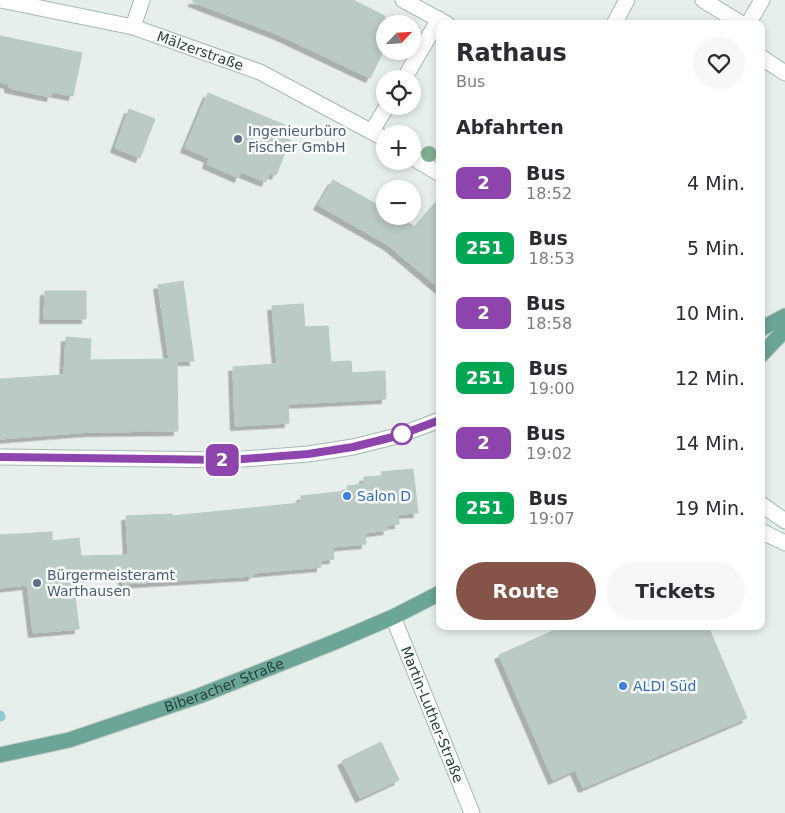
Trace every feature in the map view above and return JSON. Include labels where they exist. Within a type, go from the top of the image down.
[{"type":"main road","points":[[765,328],[785,316]]},
{"type":"main road","points":[[765,351],[785,330]]},
{"type":"main road","name":"Biberacher Straße","points":[[0,755],[69,740],[199,696],[337,641],[393,617],[436,595]]},
{"type":"street","name":"Mälzerstraße","points":[[1,0],[133,27],[260,72],[376,134]]},
{"type":"street","points":[[133,27],[142,0]]},
{"type":"street","points":[[403,0],[439,20]]},
{"type":"street","points":[[616,20],[628,0]]},
{"type":"street","points":[[703,0],[736,20]]},
{"type":"street","points":[[750,20],[762,0]]},
{"type":"street","points":[[410,70],[436,32]]},
{"type":"street","points":[[765,60],[785,73]]},
{"type":"street","points":[[372,131],[382,115]]},
{"type":"street","points":[[421,162],[436,172]]},
{"type":"street","points":[[0,457],[230,460],[308,454],[353,447],[397,436],[436,421]]},
{"type":"street","points":[[765,507],[785,521]]},
{"type":"street","points":[[765,533],[785,543]]},
{"type":"street","name":"Martin-Luther-Straße","points":[[393,617],[472,813]]},
{"type":"building","points":[[193,0],[353,0],[383,15],[376,15],[376,60],[379,60],[370,78],[279,35],[193,2]]},
{"type":"building","points":[[0,36],[82,53],[73,96],[52,92],[51,97],[9,88],[9,84],[0,82]]},
{"type":"building","name":"Ingenieurbüro Fischer GmbH","points":[[208,93],[289,127],[285,138],[290,140],[276,175],[269,173],[266,182],[241,172],[239,178],[207,164],[209,158],[185,148]]},
{"type":"building","points":[[129,109],[155,119],[140,158],[115,148]]},
{"type":"building","points":[[333,180],[376,204],[376,225],[412,225],[415,227],[421,225],[421,220],[436,203],[436,286],[388,245],[318,205]]},
{"type":"building","points":[[183,281],[194,361],[177,361],[178,431],[89,432],[0,439],[0,379],[64,375],[66,337],[91,339],[90,360],[169,359],[158,285]]},
{"type":"building","points":[[45,291],[86,291],[86,319],[44,319]]},
{"type":"building","points":[[303,304],[305,327],[328,326],[331,362],[351,361],[352,373],[385,371],[386,399],[288,404],[289,423],[235,426],[233,367],[277,364],[272,306]]},
{"type":"building","points":[[413,469],[418,513],[398,514],[399,524],[387,525],[388,530],[365,533],[366,544],[333,547],[334,559],[321,560],[321,567],[253,573],[253,576],[123,584],[123,570],[73,581],[79,629],[33,633],[27,585],[0,588],[0,535],[52,532],[52,541],[79,538],[81,556],[128,555],[126,516],[172,514],[172,516],[301,503],[301,496],[348,491],[347,486],[364,484],[364,477],[382,476],[381,472]]},
{"type":"building","name":"ALDI Süd","points":[[555,630],[710,630],[747,718],[583,788],[575,770],[553,780],[499,655]]},
{"type":"building","points":[[381,742],[399,780],[360,798],[342,761]]},
{"type":"bus line","name":"2","points":[[0,457],[230,460],[308,454],[353,447],[397,436],[436,421]]},
{"type":"place","name":"Ingenieurbüro Fischer GmbH","points":[[238,139]]},
{"type":"place","name":"Salon D","points":[[347,496]]},
{"type":"place","name":"Bürgermeisteramt Warthausen","points":[[37,583]]},
{"type":"place","name":"ALDI Süd","points":[[623,686]]}]
